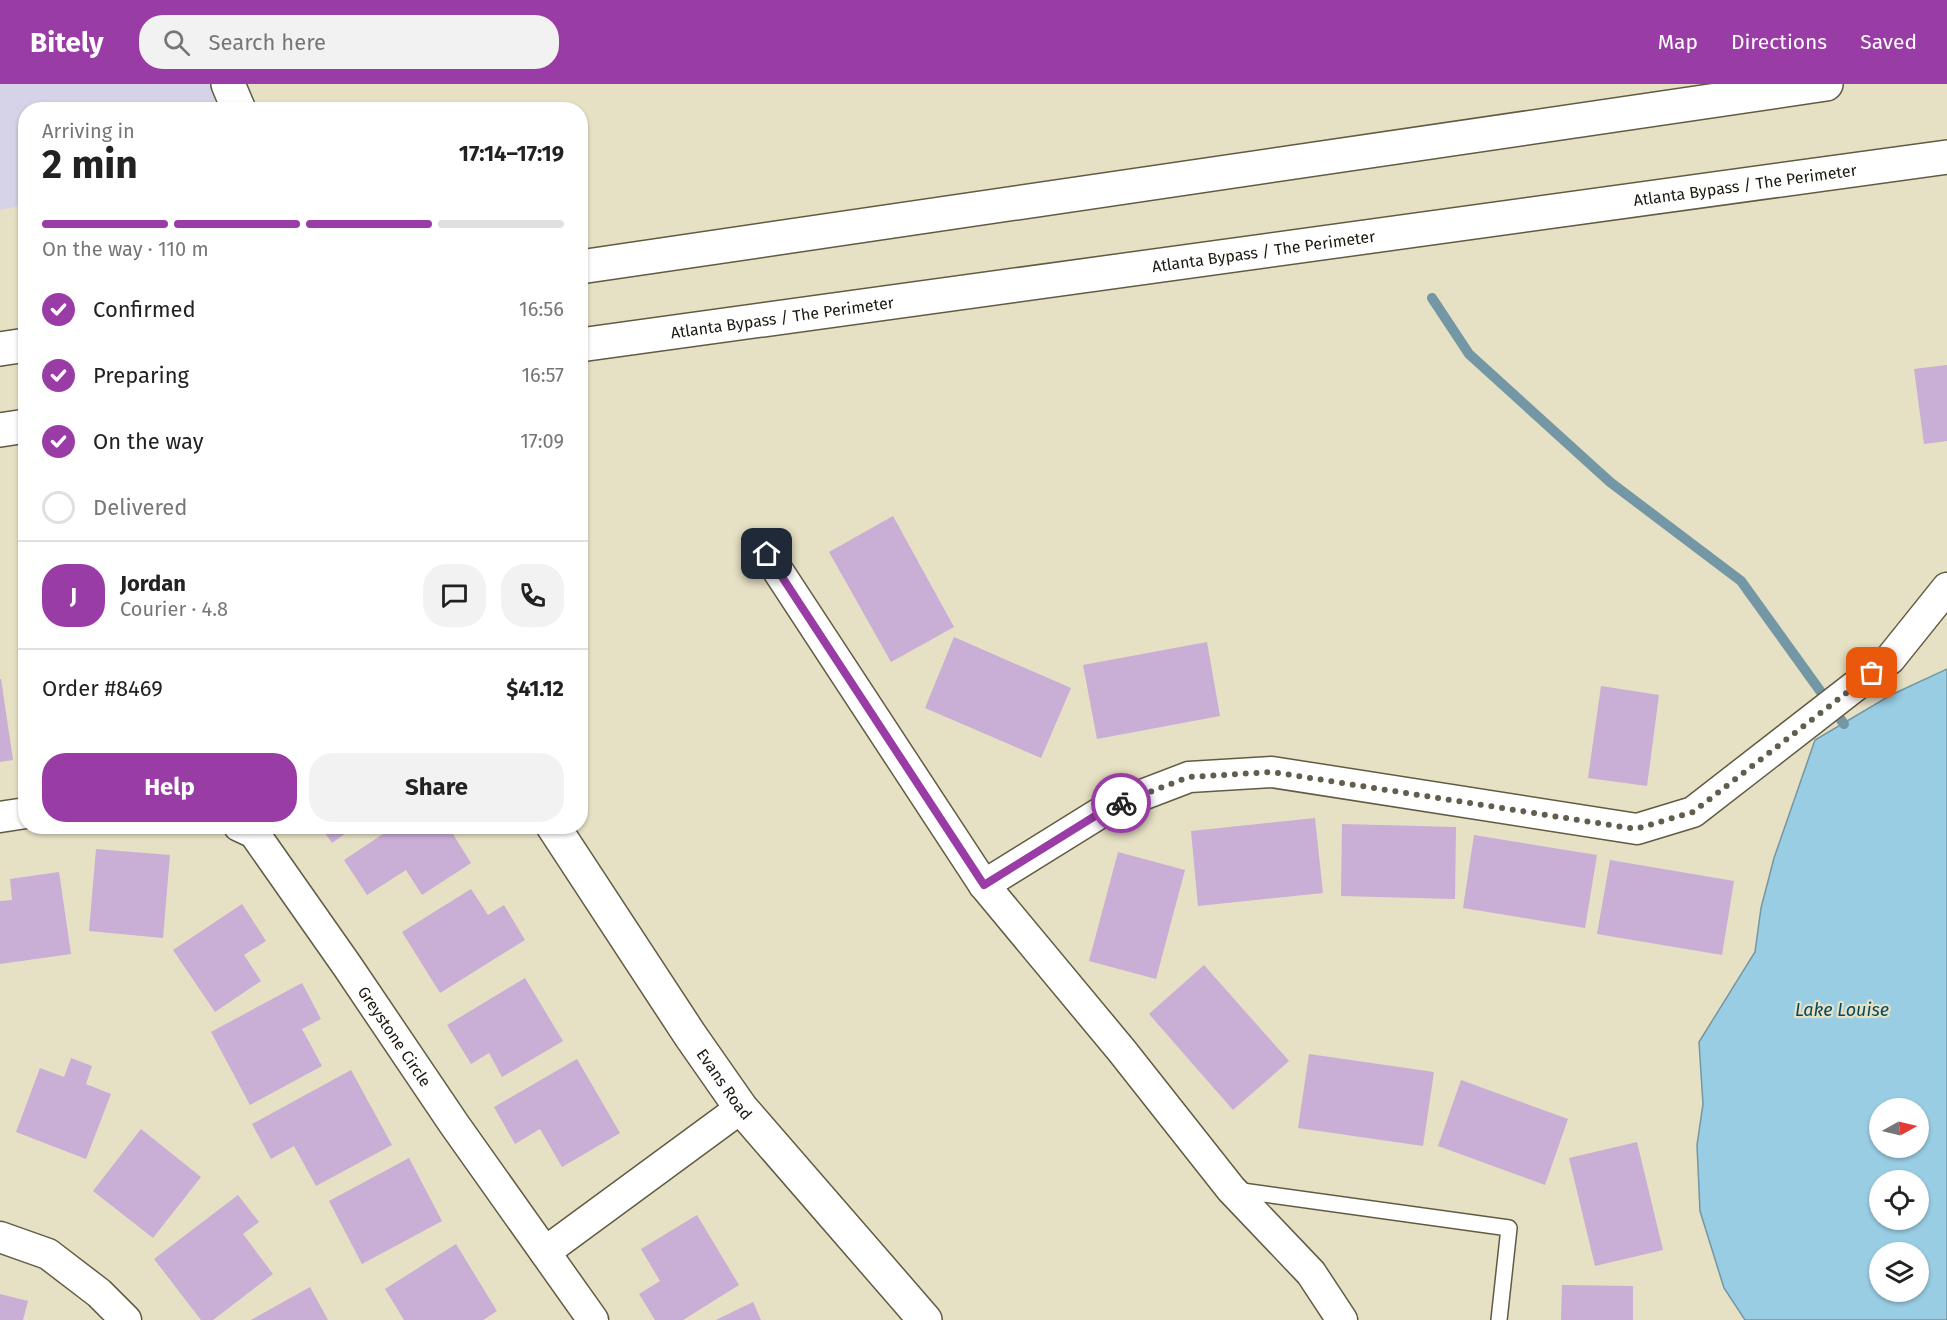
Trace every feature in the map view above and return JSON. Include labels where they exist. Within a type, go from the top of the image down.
[{"type":"main road","points":[[228,84],[236,102]]},
{"type":"main road","points":[[588,266],[1826,84]]},
{"type":"main road","name":"Atlanta Bypass / The Perimeter","points":[[588,344],[1947,157]]},
{"type":"main road","points":[[0,349],[18,346]]},
{"type":"main road","points":[[0,430],[18,427]]},
{"type":"main road","name":"Evans Road","points":[[558,834],[690,1035],[741,1108],[925,1320]]},
{"type":"street","points":[[767,554],[984,885],[1122,1051],[1231,1189],[1311,1273],[1342,1320]]},
{"type":"street","points":[[984,885],[1108,808],[1189,777],[1272,772],[1636,829],[1693,812],[1890,659],[1947,588]]},
{"type":"street","points":[[0,817],[18,814]]},
{"type":"street","name":"Greystone Circle","points":[[255,834],[348,967],[454,1125],[593,1320]]},
{"type":"street","points":[[545,1252],[741,1108]]},
{"type":"street","points":[[0,1237],[48,1254],[99,1293],[126,1320]]},
{"type":"lane","points":[[1231,1189],[1509,1228],[1499,1320]]},
{"type":"shaded area","points":[[0,84],[243,84],[247,102],[18,102],[18,206],[0,210]]},
{"type":"water","name":"Lake Louise","points":[[1947,669],[1947,1320],[1745,1320],[1724,1288],[1700,1211],[1697,1145],[1703,1104],[1699,1042],[1755,952],[1761,908],[1774,858],[1815,740],[1891,695]]},
{"type":"building","points":[[1947,365],[1947,441],[1924,444],[1914,369]]},
{"type":"building","points":[[893,516],[954,627],[891,662],[829,552]]},
{"type":"building","points":[[954,637],[1071,688],[1041,758],[925,708]]},
{"type":"building","points":[[1207,642],[1220,716],[1097,739],[1083,665]]},
{"type":"building","points":[[0,679],[13,760],[0,762]]},
{"type":"building","points":[[1601,686],[1659,695],[1647,786],[1588,778]]},
{"type":"building","points":[[1315,818],[1323,893],[1198,906],[1191,831]]},
{"type":"building","points":[[1342,824],[1456,827],[1455,899],[1341,896]]},
{"type":"building","points":[[326,834],[345,834],[332,843]]},
{"type":"building","points":[[383,834],[453,834],[471,863],[422,895],[406,870],[367,895],[344,860]]},
{"type":"building","points":[[1474,835],[1597,855],[1585,928],[1463,908]]},
{"type":"building","points":[[96,849],[170,855],[163,938],[89,931]]},
{"type":"building","points":[[1118,852],[1185,870],[1156,979],[1089,961]]},
{"type":"building","points":[[1610,860],[1734,881],[1722,955],[1597,934]]},
{"type":"building","points":[[59,872],[71,954],[0,964],[0,901],[12,900],[10,879]]},
{"type":"building","points":[[471,889],[488,915],[504,905],[525,940],[440,993],[402,932]]},
{"type":"building","points":[[242,904],[266,941],[244,955],[261,981],[215,1012],[173,950]]},
{"type":"building","points":[[1204,965],[1289,1061],[1233,1110],[1149,1014]]},
{"type":"building","points":[[525,978],[563,1041],[502,1077],[489,1053],[471,1064],[447,1025]]},
{"type":"building","points":[[302,983],[321,1019],[302,1029],[322,1066],[250,1105],[211,1032]]},
{"type":"building","points":[[1309,1054],[1434,1072],[1423,1146],[1298,1128]]},
{"type":"building","points":[[71,1058],[92,1066],[86,1084],[111,1094],[86,1159],[16,1132],[40,1068],[64,1077]]},
{"type":"building","points":[[577,1059],[620,1133],[562,1167],[540,1129],[515,1144],[494,1107]]},
{"type":"building","points":[[351,1070],[392,1145],[316,1186],[294,1146],[271,1159],[252,1124]]},
{"type":"building","points":[[1461,1080],[1568,1119],[1545,1185],[1438,1146]]},
{"type":"building","points":[[141,1129],[201,1177],[153,1238],[93,1191]]},
{"type":"building","points":[[1637,1142],[1663,1250],[1595,1266],[1569,1158]]},
{"type":"building","points":[[409,1158],[442,1221],[362,1264],[329,1201]]},
{"type":"building","points":[[238,1195],[259,1222],[243,1234],[273,1274],[213,1320],[201,1320],[154,1259]]},
{"type":"building","points":[[697,1215],[739,1285],[683,1320],[655,1320],[639,1294],[660,1281],[641,1249]]},
{"type":"building","points":[[456,1244],[497,1311],[483,1320],[404,1320],[385,1289]]},
{"type":"building","points":[[1562,1285],[1633,1286],[1633,1320],[1561,1320]]},
{"type":"building","points":[[310,1287],[328,1320],[251,1320]]},
{"type":"building","points":[[0,1294],[28,1301],[23,1320],[0,1320]]},
{"type":"building","points":[[753,1302],[761,1320],[716,1320]]},
{"type":"waterway","points":[[1432,298],[1469,354],[1610,482],[1741,581],[1844,724]]},
{"type":"way so far","points":[[1121,803],[1189,777],[1272,772],[1636,829],[1693,812],[1872,673]]},
{"type":"route","points":[[767,554],[984,885],[1108,808],[1121,803]]}]
